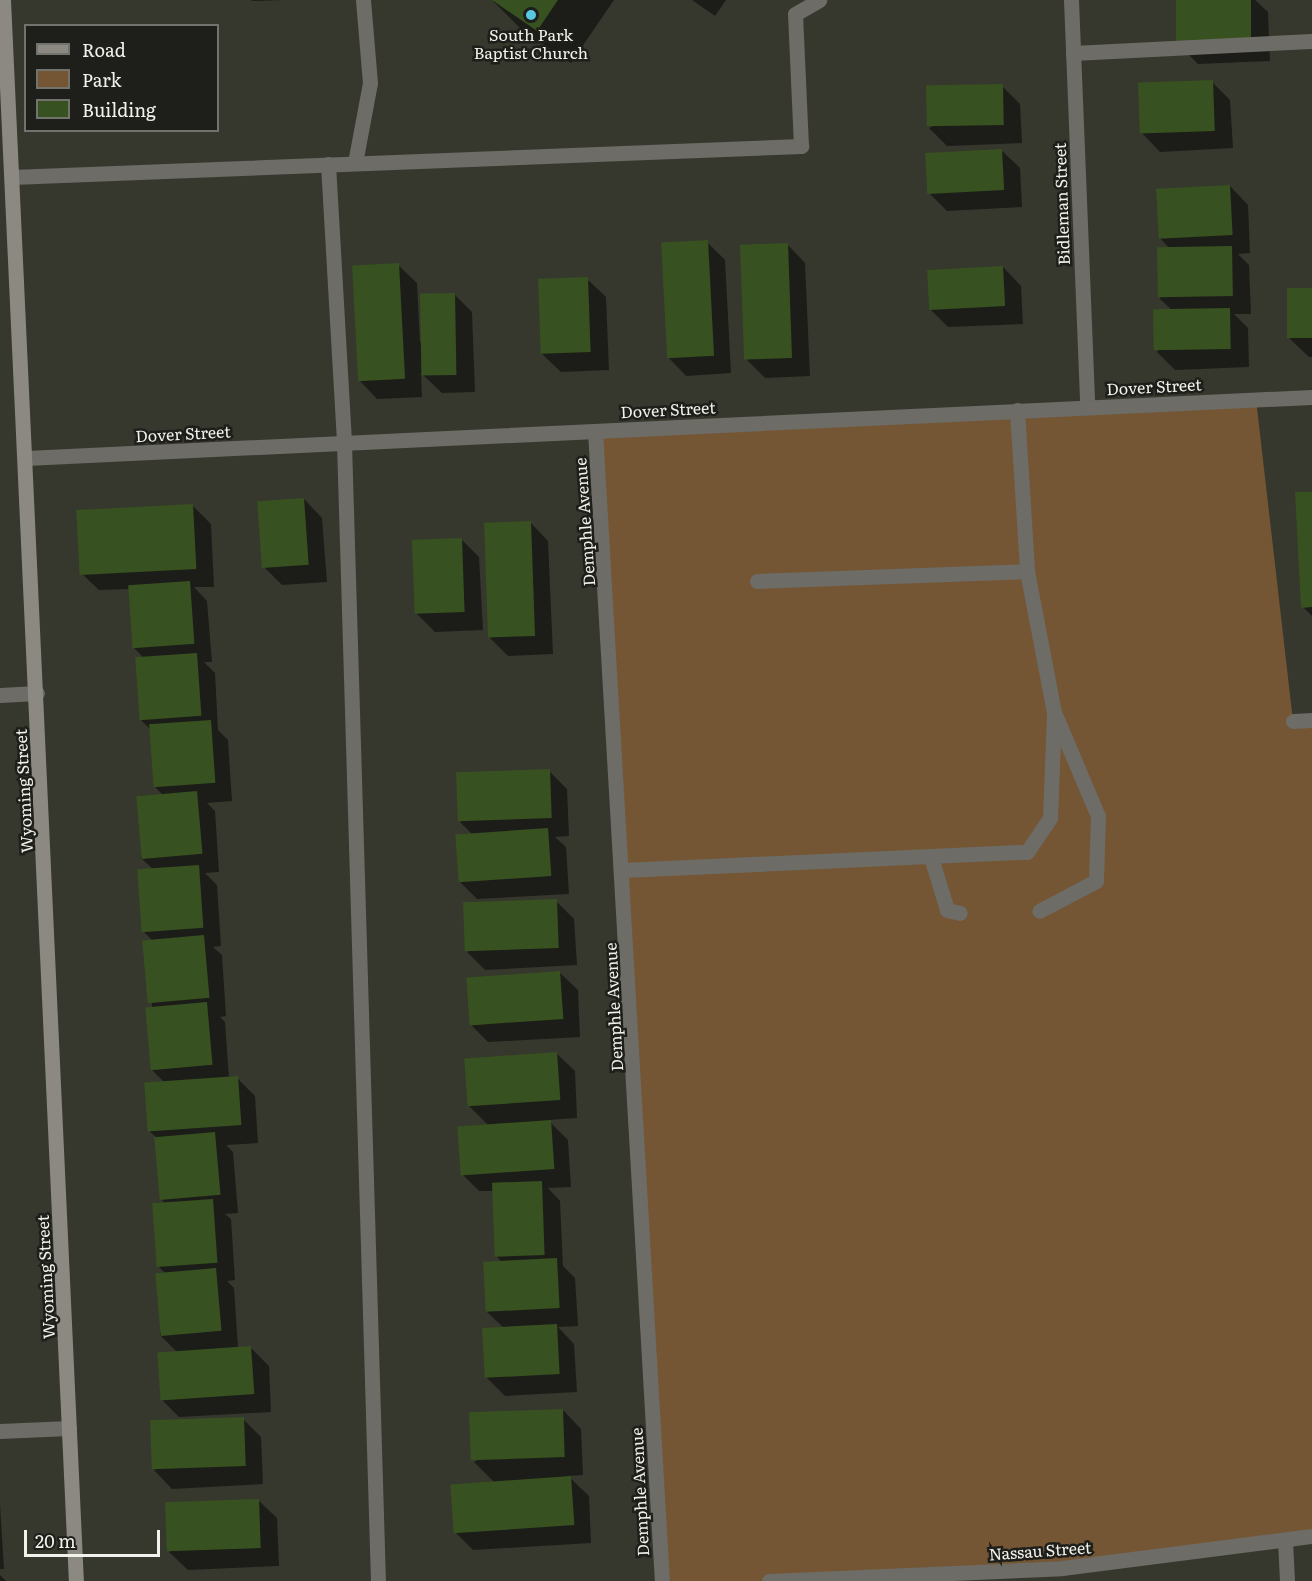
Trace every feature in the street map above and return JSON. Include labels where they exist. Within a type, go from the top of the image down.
[{"type":"street","name":"Wyoming Street","points":[[3,0],[37,693],[76,1581]]},
{"type":"street","points":[[355,163],[370,83],[363,0]]},
{"type":"street","points":[[12,177],[801,146],[795,14],[819,0]]},
{"type":"street","name":"Bidleman Street","points":[[1071,0],[1087,407]]},
{"type":"street","points":[[1074,53],[1312,40]]},
{"type":"street","points":[[328,164],[344,443],[378,1581]]},
{"type":"street","name":"Dover Street","points":[[26,458],[1312,397]]},
{"type":"street","points":[[1017,410],[1027,571],[1054,712],[1098,816],[1096,881],[1039,910]]},
{"type":"street","name":"Demphle Avenue","points":[[595,431],[623,870],[662,1581]]},
{"type":"street","points":[[757,581],[1027,571]]},
{"type":"street","points":[[0,695],[37,693]]},
{"type":"street","points":[[623,870],[1027,852],[1050,818],[1054,712]]},
{"type":"street","points":[[1293,721],[1312,720]]},
{"type":"street","points":[[931,857],[946,910],[960,913]]},
{"type":"street","points":[[0,1431],[69,1428]]},
{"type":"street","name":"Nassau Street","points":[[770,1581],[1006,1576],[1312,1536]]},
{"type":"street","points":[[1285,1541],[1287,1581]]},
{"type":"green space","points":[[1256,399],[1293,721],[1312,720],[1312,1536],[1230,1550],[769,1581],[662,1581],[595,431]]},
{"type":"building","name":"South Park Baptist Church","points":[[492,0],[558,0],[537,31]]},
{"type":"building","points":[[1176,0],[1251,0],[1251,46],[1176,46]]},
{"type":"building","points":[[1213,80],[1215,131],[1140,134],[1138,83]]},
{"type":"building","points":[[1003,84],[1004,125],[927,126],[926,85]]},
{"type":"building","points":[[1002,149],[1004,190],[927,194],[925,153]]},
{"type":"building","points":[[1230,185],[1233,235],[1159,239],[1156,189]]},
{"type":"building","points":[[708,240],[714,356],[667,358],[661,242]]},
{"type":"building","points":[[788,243],[792,358],[744,360],[740,245]]},
{"type":"building","points":[[1232,246],[1233,296],[1158,297],[1157,247]]},
{"type":"building","points":[[399,263],[405,379],[358,381],[352,265]]},
{"type":"building","points":[[1003,266],[1005,306],[929,310],[927,270]]},
{"type":"building","points":[[588,277],[591,352],[541,354],[538,279]]},
{"type":"building","points":[[1287,288],[1312,288],[1312,338],[1287,338]]},
{"type":"building","points":[[455,293],[456,375],[421,376],[420,294]]},
{"type":"building","points":[[1230,308],[1231,349],[1154,350],[1153,309]]},
{"type":"building","points":[[1295,492],[1312,492],[1312,607],[1301,608]]},
{"type":"building","points":[[304,498],[309,565],[262,568],[257,501]]},
{"type":"building","points":[[193,504],[196,569],[80,575],[76,510]]},
{"type":"building","points":[[531,521],[535,636],[488,638],[484,523]]},
{"type":"building","points":[[462,538],[465,612],[415,614],[412,540]]},
{"type":"building","points":[[190,581],[194,644],[133,648],[128,585]]},
{"type":"building","points":[[197,653],[201,716],[140,720],[135,657]]},
{"type":"building","points":[[211,720],[215,783],[154,787],[149,724]]},
{"type":"building","points":[[550,769],[552,818],[458,821],[456,772]]},
{"type":"building","points":[[197,791],[202,854],[142,859],[136,796]]},
{"type":"building","points":[[548,828],[551,876],[459,882],[455,834]]},
{"type":"building","points":[[199,865],[203,928],[142,932],[137,869]]},
{"type":"building","points":[[557,899],[559,948],[465,951],[463,902]]},
{"type":"building","points":[[204,935],[209,998],[148,1003],[142,940]]},
{"type":"building","points":[[560,971],[563,1019],[470,1025],[466,978]]},
{"type":"building","points":[[207,1002],[212,1065],[151,1070],[145,1007]]},
{"type":"building","points":[[557,1052],[560,1100],[468,1106],[464,1058]]},
{"type":"building","points":[[238,1076],[241,1125],[148,1131],[144,1083]]},
{"type":"building","points":[[551,1120],[554,1169],[461,1175],[457,1127]]},
{"type":"building","points":[[215,1132],[220,1195],[160,1200],[154,1137]]},
{"type":"building","points":[[542,1181],[545,1255],[495,1257],[492,1183]]},
{"type":"building","points":[[213,1199],[217,1263],[157,1267],[152,1203]]},
{"type":"building","points":[[557,1258],[560,1308],[486,1312],[483,1262]]},
{"type":"building","points":[[216,1268],[221,1331],[161,1336],[155,1273]]},
{"type":"building","points":[[557,1324],[560,1374],[485,1378],[482,1328]]},
{"type":"building","points":[[251,1346],[254,1394],[161,1400],[157,1353]]},
{"type":"building","points":[[563,1409],[565,1457],[471,1460],[469,1412]]},
{"type":"building","points":[[244,1417],[246,1466],[152,1469],[150,1420]]},
{"type":"building","points":[[571,1476],[574,1525],[454,1533],[450,1484]]},
{"type":"building","points":[[259,1499],[261,1548],[167,1551],[165,1502]]},
{"type":"place","name":"South Park Baptist Church","points":[[531,15]]}]
